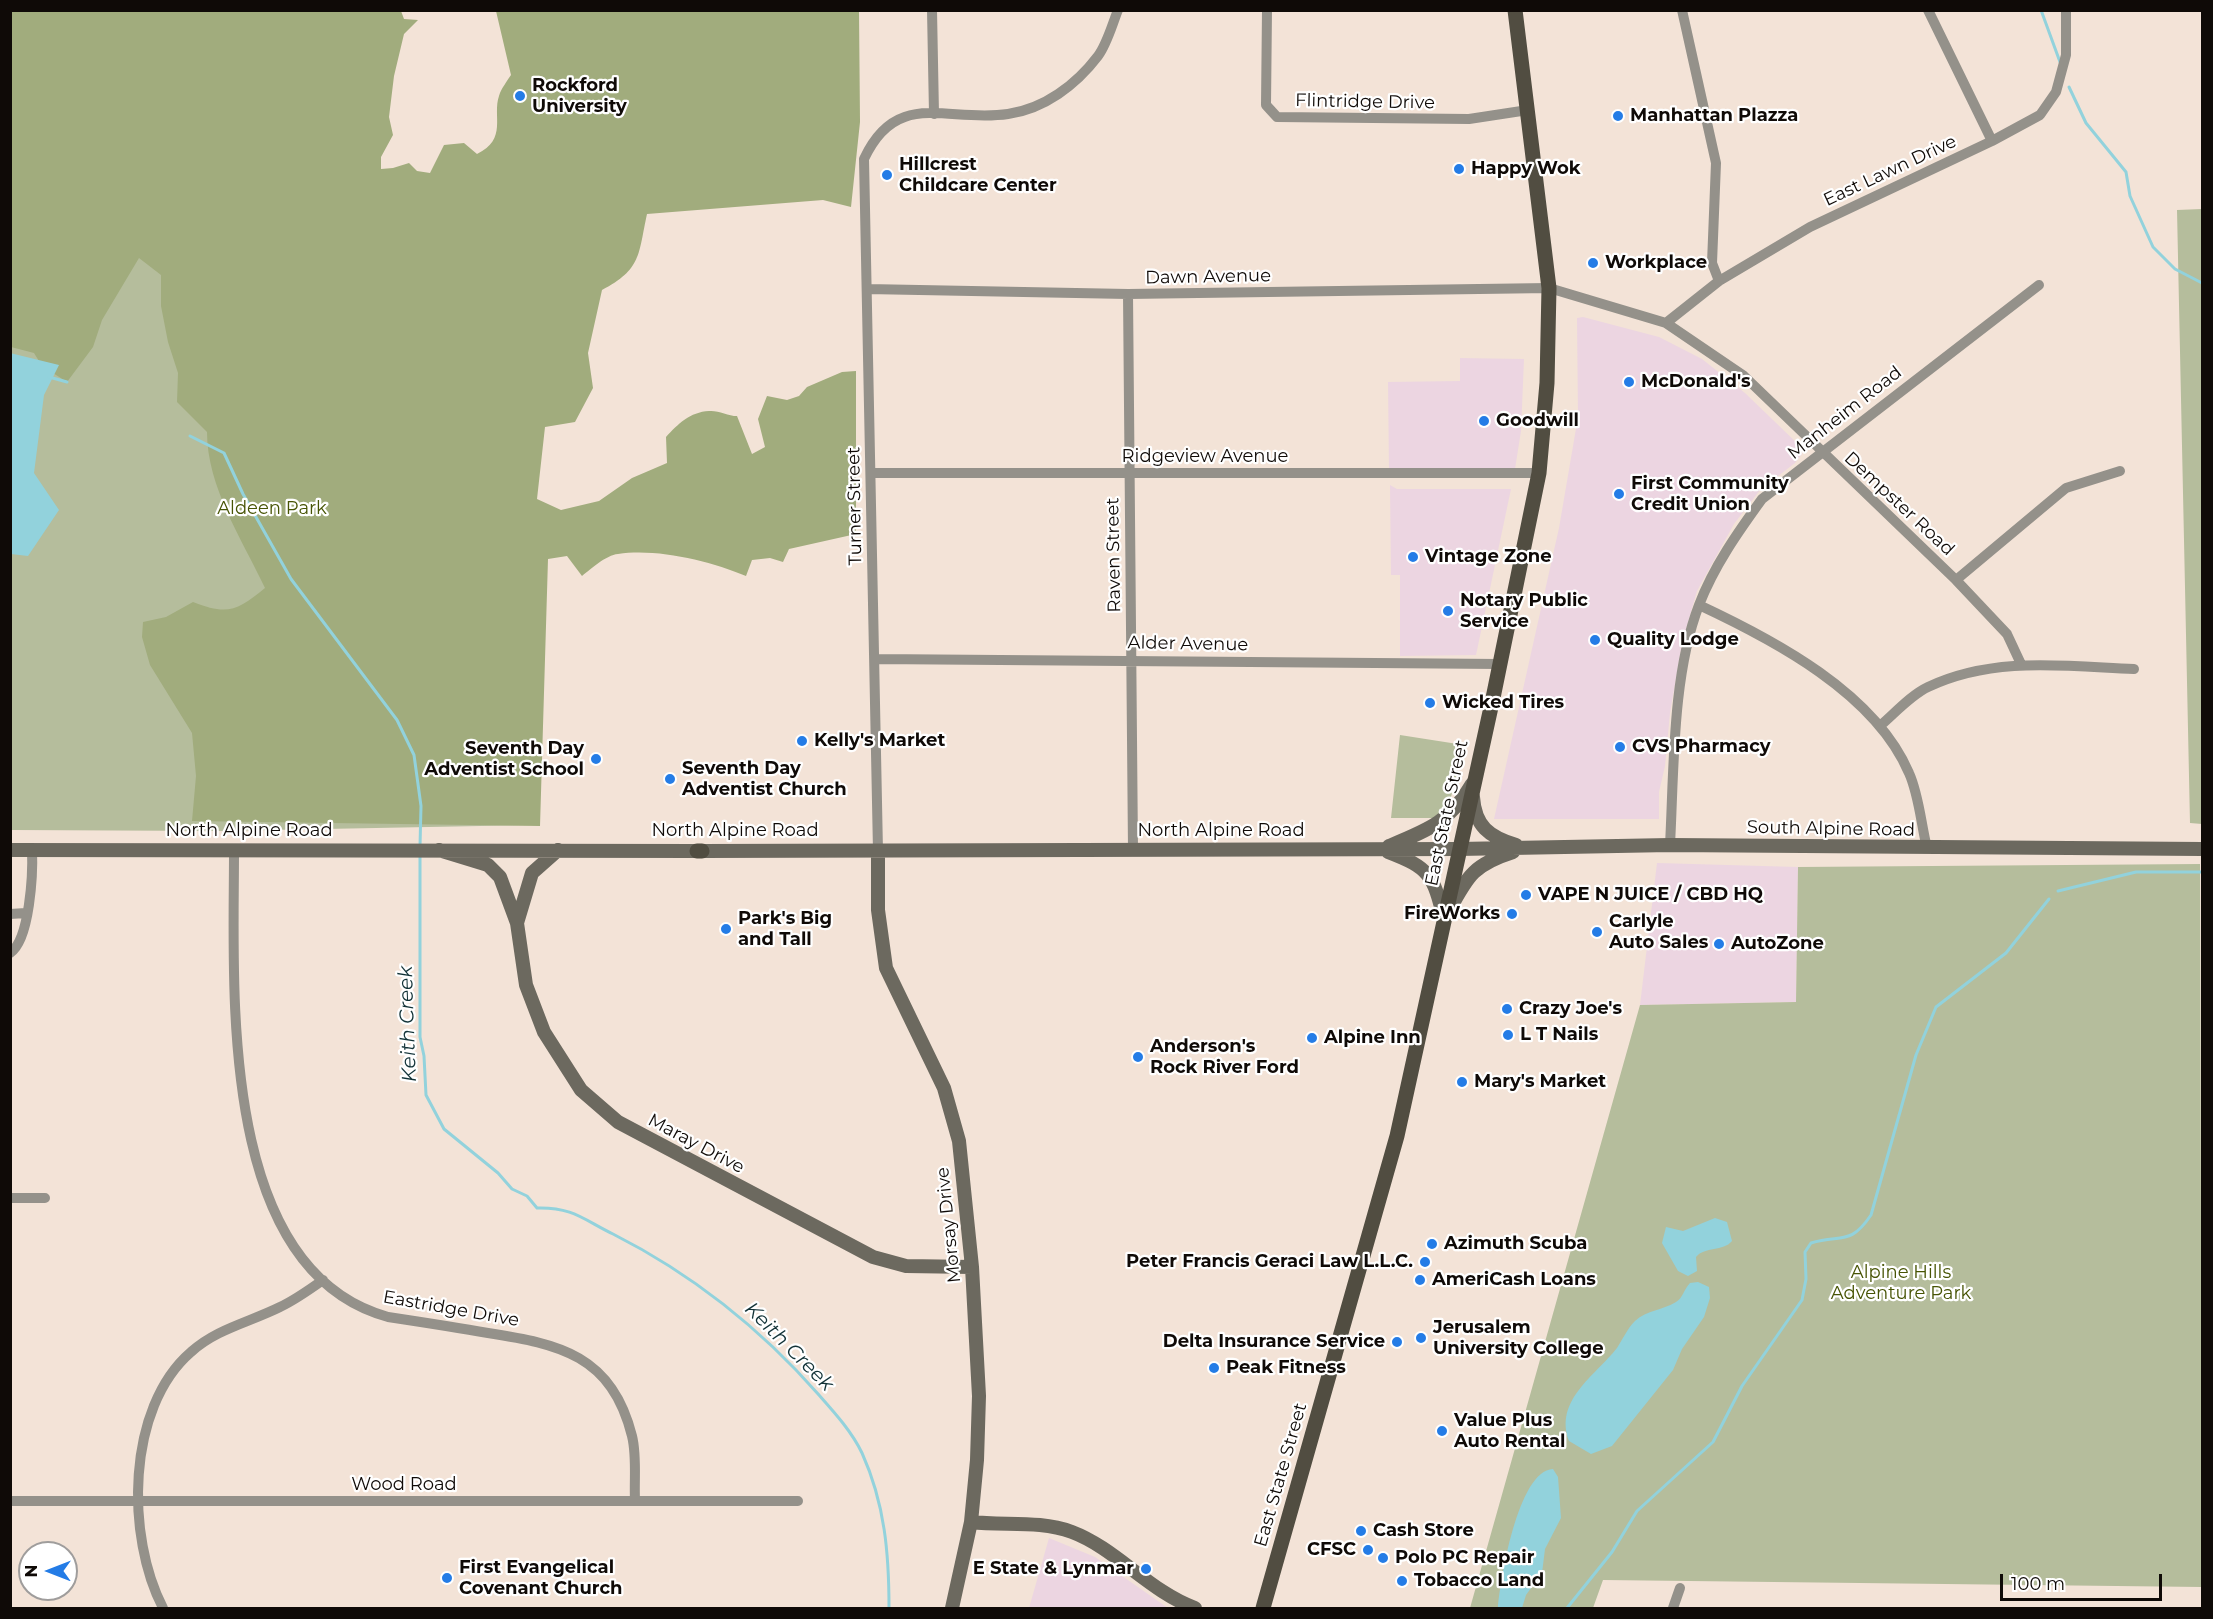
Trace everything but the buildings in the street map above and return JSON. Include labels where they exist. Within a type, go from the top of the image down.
[{"type":"main road","name":"East State Street","points":[[1263,1608],[1397,1136],[1500,664],[1539,473],[1547,383],[1549,288],[1515,10]]},
{"type":"main road","points":[[1473,782],[1474,808],[1479,825],[1494,837],[1526,848]]},
{"type":"main road","points":[[1381,849],[1434,827],[1461,803],[1473,782]]},
{"type":"main road","name":"South Alpine Road","points":[[1459,849],[1670,845],[2202,849]]},
{"type":"main road","points":[[1444,918],[1474,870],[1491,859],[1526,848]]},
{"type":"main road","points":[[1381,849],[1427,871],[1444,918]]},
{"type":"main road","name":"North Alpine Road","points":[[10,850],[234,852],[1459,849]]},
{"type":"main road","points":[[439,850],[488,865],[500,877],[517,924]]},
{"type":"main road","points":[[517,924],[532,873],[558,850]]},
{"type":"main road","name":"Morsay Drive","points":[[878,851],[878,910],[886,968],[944,1088],[959,1141],[972,1267],[979,1396],[977,1460],[971,1522],[952,1608]]},
{"type":"main road","name":"Maray Drive","points":[[517,924],[526,985],[544,1032],[580,1090],[618,1122],[873,1257],[906,1266],[972,1267]]},
{"type":"main road","points":[[971,1522],[1046,1524],[1075,1533],[1150,1584],[1195,1608]]},
{"type":"street","points":[[932,10],[934,114],[1008,114],[1057,95],[1074,82],[1100,54],[1118,10]]},
{"type":"street","name":"Flintridge Drive","points":[[1267,10],[1266,105],[1276,117],[1469,119],[1528,110]]},
{"type":"street","points":[[1682,10],[1716,163],[1712,263],[1719,281]]},
{"type":"street","points":[[1928,10],[1992,141]]},
{"type":"street","name":"East Lawn Drive","points":[[1666,323],[1719,281],[1810,227],[1992,141],[2040,115],[2056,92],[2066,55],[2066,10]]},
{"type":"street","name":"Turner Street","points":[[878,851],[864,159],[873,140],[886,125],[908,114],[934,114]]},
{"type":"street","name":"Manheim Road","points":[[1670,845],[1680,694],[1690,637],[1699,604],[1728,546],[1762,499],[2039,285]]},
{"type":"street","name":"Dawn Avenue","points":[[867,289],[1128,294],[1549,288]]},
{"type":"street","name":"Dempster Road","points":[[1549,288],[1666,323],[1744,376],[1956,580],[2007,634],[2021,664]]},
{"type":"street","name":"Raven Street","points":[[1128,294],[1134,850]]},
{"type":"street","points":[[1956,580],[2066,488],[2120,471]]},
{"type":"street","name":"Ridgeview Avenue","points":[[871,474],[1539,473]]},
{"type":"street","points":[[1699,604],[1764,635],[1821,673],[1881,725],[1910,773],[1927,848]]},
{"type":"street","name":"Alder Avenue","points":[[875,660],[1500,664]]},
{"type":"street","points":[[1881,725],[1926,688],[1977,670],[2021,664],[2134,669]]},
{"type":"street","points":[[10,953],[21,943],[33,885],[32,850]]},
{"type":"street","name":"Eastridge Drive","points":[[234,852],[235,1016],[239,1066],[247,1116],[261,1172],[281,1227],[298,1253],[323,1280],[357,1305],[377,1314],[549,1344],[566,1349],[586,1362],[612,1390],[626,1416],[633,1439],[635,1500]]},
{"type":"street","points":[[10,914],[26,913]]},
{"type":"street","points":[[10,1198],[45,1198]]},
{"type":"street","points":[[163,1608],[152,1584],[144,1554],[139,1502],[140,1456],[146,1428],[162,1387],[179,1363],[218,1334],[280,1307],[323,1280]]},
{"type":"street","name":"Wood Road","points":[[10,1501],[798,1501]]},
{"type":"street","points":[[1673,1608],[1680,1588]]},
{"type":"shaded area","points":[[1583,317],[1659,337],[1702,359],[1745,393],[1800,446],[1802,454],[1795,463],[1760,490],[1734,524],[1697,591],[1682,643],[1670,713],[1665,766],[1659,792],[1659,819],[1494,819],[1559,528],[1578,417],[1577,318]]},
{"type":"shaded area","points":[[1460,358],[1524,359],[1521,431],[1515,469],[1389,470],[1388,382],[1460,381]]},
{"type":"shaded area","points":[[1390,485],[1397,489],[1511,489],[1476,655],[1400,656],[1400,575],[1391,575]]},
{"type":"shaded area","points":[[1657,863],[1798,867],[1796,1002],[1640,1005]]},
{"type":"shaded area","points":[[1049,1538],[1095,1557],[1168,1608],[1029,1608]]},
{"type":"green space","points":[[11,11],[533,825],[219,831],[11,830]]},
{"type":"green space","name":"Aldeen Park","points":[[11,11],[401,11],[404,19],[418,20],[404,34],[394,76],[389,117],[393,135],[381,157],[381,169],[409,163],[417,171],[430,173],[444,145],[464,143],[477,154],[487,148],[496,134],[499,96],[511,75],[496,11],[859,11],[860,122],[851,207],[823,200],[647,214],[639,251],[631,268],[625,275],[602,290],[588,353],[593,388],[575,422],[545,427],[537,499],[561,510],[599,501],[632,478],[667,463],[666,437],[685,419],[702,412],[712,411],[737,416],[752,454],[765,447],[758,419],[767,396],[787,400],[799,396],[807,387],[842,372],[856,371],[856,534],[789,549],[783,562],[770,558],[752,560],[746,576],[716,565],[666,554],[613,555],[582,576],[567,556],[548,559],[540,826],[192,821],[196,776],[192,733],[150,665],[142,637],[143,622],[166,617],[193,602],[224,610],[240,606],[265,588],[219,493],[213,473],[207,432],[177,402],[178,373],[168,342],[161,306],[161,275],[139,258],[102,320],[93,347],[67,382],[42,366],[34,353],[11,347]]},
{"type":"green space","points":[[2202,209],[2202,824],[2190,823],[2177,210]]},
{"type":"green space","points":[[1400,735],[1464,745],[1450,801],[1439,818],[1391,818]]},
{"type":"green space","name":"Alpine Hills Adventure Park","points":[[2200,864],[2202,1587],[1603,1580],[1593,1608],[1470,1608],[1640,1005],[1796,1002],[1798,867]]},
{"type":"water","points":[[10,353],[59,365],[44,395],[34,473],[59,510],[28,556],[11,554]]},
{"type":"water","points":[[1715,1218],[1727,1222],[1732,1241],[1724,1247],[1709,1250],[1696,1257],[1697,1271],[1688,1276],[1678,1271],[1662,1243],[1666,1227],[1683,1231]]},
{"type":"water","points":[[1698,1282],[1709,1287],[1710,1298],[1704,1317],[1682,1349],[1673,1370],[1612,1446],[1591,1454],[1569,1441],[1566,1426],[1567,1413],[1572,1401],[1588,1379],[1617,1348],[1632,1324],[1640,1317],[1676,1302],[1690,1283]]},
{"type":"water","points":[[1553,1469],[1558,1477],[1561,1518],[1545,1549],[1542,1573],[1526,1595],[1522,1608],[1498,1608],[1507,1552],[1521,1506],[1530,1487],[1541,1474]]},
{"type":"waterway","points":[[2041,10],[2060,62]]},
{"type":"waterway","points":[[2069,87],[2086,123],[2126,172],[2130,196],[2153,247],[2175,269],[2202,283]]},
{"type":"waterway","name":"Keith Creek","points":[[49,377],[67,382]]},
{"type":"waterway","name":"Keith Creek","points":[[190,436],[224,453],[243,494],[291,579],[397,720],[414,755],[421,806],[420,846]]},
{"type":"waterway","name":"Keith Creek","points":[[420,855],[420,1037],[424,1056],[426,1095],[444,1129],[498,1173],[512,1189],[527,1196],[537,1208],[549,1208],[578,1215],[642,1250],[698,1285],[749,1326],[797,1371],[848,1430],[858,1445],[870,1472],[881,1510],[887,1549],[889,1608]]},
{"type":"waterway","points":[[2058,891],[2136,872],[2202,872]]},
{"type":"waterway","points":[[1567,1608],[1612,1552],[1637,1511],[1713,1442],[1742,1386],[1802,1300],[1806,1279],[1805,1252],[1811,1243],[1851,1235],[1864,1225],[1871,1215],[1916,1055],[1936,1007],[2006,953],[2049,899]]},
{"type":"place","name":"Rockford University","points":[[520,96]]},
{"type":"place","name":"Manhattan Plazza","points":[[1618,116]]},
{"type":"place","name":"Happy Wok","points":[[1459,169]]},
{"type":"place","name":"Hillcrest Childcare Center","points":[[887,175]]},
{"type":"place","name":"Workplace","points":[[1593,263]]},
{"type":"place","name":"McDonald's","points":[[1629,382]]},
{"type":"place","name":"Goodwill","points":[[1484,421]]},
{"type":"place","name":"First Community Credit Union","points":[[1619,494]]},
{"type":"place","name":"Vintage Zone","points":[[1413,557]]},
{"type":"place","name":"Notary Public Service","points":[[1448,611]]},
{"type":"place","name":"Quality Lodge","points":[[1595,640]]},
{"type":"place","name":"Wicked Tires","points":[[1430,703]]},
{"type":"place","name":"Kelly's Market","points":[[802,741]]},
{"type":"place","name":"CVS Pharmacy","points":[[1620,747]]},
{"type":"place","name":"Seventh Day Adventist School","points":[[596,759]]},
{"type":"place","name":"Seventh Day Adventist Church","points":[[670,779]]},
{"type":"place","name":"VAPE N JUICE / CBD HQ","points":[[1526,895]]},
{"type":"place","name":"FireWorks","points":[[1512,914]]},
{"type":"place","name":"Park's Big and Tall","points":[[726,929]]},
{"type":"place","name":"Carlyle Auto Sales","points":[[1597,932]]},
{"type":"place","name":"AutoZone","points":[[1719,944]]},
{"type":"place","name":"Crazy Joe's","points":[[1507,1009]]},
{"type":"place","name":"L T Nails","points":[[1508,1035]]},
{"type":"place","name":"Alpine Inn","points":[[1312,1038]]},
{"type":"place","name":"Anderson's Rock River Ford","points":[[1138,1057]]},
{"type":"place","name":"Mary's Market","points":[[1462,1082]]},
{"type":"place","name":"Azimuth Scuba","points":[[1432,1244]]},
{"type":"place","name":"Peter Francis Geraci Law L.L.C.","points":[[1425,1262]]},
{"type":"place","name":"AmeriCash Loans","points":[[1420,1280]]},
{"type":"place","name":"Jerusalem University College","points":[[1421,1338]]},
{"type":"place","name":"Delta Insurance Service","points":[[1397,1342]]},
{"type":"place","name":"Peak Fitness","points":[[1214,1368]]},
{"type":"place","name":"Value Plus Auto Rental","points":[[1442,1431]]},
{"type":"place","name":"Cash Store","points":[[1361,1531]]},
{"type":"place","name":"CFSC","points":[[1368,1550]]},
{"type":"place","name":"Polo PC Repair","points":[[1383,1558]]},
{"type":"place","name":"E State & Lynmar","points":[[1146,1569]]},
{"type":"place","name":"First Evangelical Covenant Church","points":[[447,1578]]},
{"type":"place","name":"Tobacco Land","points":[[1402,1581]]}]
